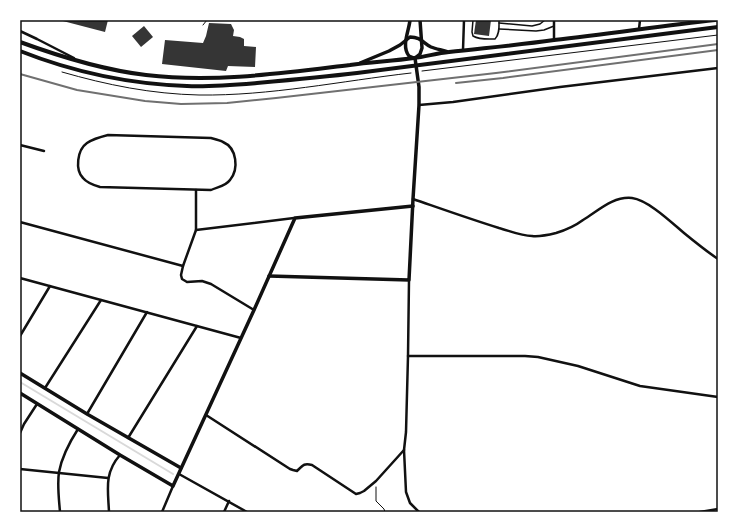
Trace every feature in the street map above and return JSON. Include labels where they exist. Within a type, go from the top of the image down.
[{"type":"main road","points":[[20,42],[79,62],[114,70],[173,78],[237,78],[415,58],[448,52],[715,20]]},
{"type":"main road","points":[[20,51],[40,59],[111,78],[155,84],[188,86],[234,85],[293,80],[718,27]]},
{"type":"street","points":[[410,20],[405,45],[409,56],[415,58]]},
{"type":"street","points":[[415,58],[422,51],[420,20]]},
{"type":"street","points":[[463,51],[464,20]]},
{"type":"street","points":[[554,20],[554,40]]},
{"type":"street","points":[[639,29],[640,20]]},
{"type":"street","points":[[20,31],[79,62]]},
{"type":"street","points":[[357,64],[382,55],[413,37],[419,38],[434,48],[448,52]]},
{"type":"street","points":[[415,58],[419,87],[419,106],[409,280],[406,432],[404,450],[406,492],[410,503],[419,512]]},
{"type":"street","points":[[419,106],[718,68]]},
{"type":"street","points":[[108,136],[211,138],[224,142],[231,148],[235,158],[235,170],[230,180],[225,184],[211,190],[196,190],[100,187],[89,184],[82,177],[78,169],[78,160],[85,144],[94,139],[108,136]]},
{"type":"street","points":[[20,145],[44,151]]},
{"type":"street","points":[[196,190],[196,230],[183,266],[181,275],[182,279],[185,281],[202,281],[211,284],[254,310]]},
{"type":"street","points":[[413,199],[523,235],[543,236],[566,230],[621,198],[632,198],[640,200],[652,207],[718,259]]},
{"type":"street","points":[[196,230],[413,206]]},
{"type":"street","points":[[162,512],[295,218]]},
{"type":"street","points":[[20,222],[183,266]]},
{"type":"street","points":[[269,276],[409,280]]},
{"type":"street","points":[[20,278],[242,338]]},
{"type":"street","points":[[20,336],[50,286]]},
{"type":"street","points":[[45,388],[101,300]]},
{"type":"street","points":[[87,414],[147,312]]},
{"type":"street","points":[[128,438],[197,326]]},
{"type":"street","points":[[408,356],[538,357],[578,366],[640,386],[718,397]]},
{"type":"street","points":[[20,373],[87,414],[181,468]]},
{"type":"street","points":[[20,393],[173,486]]},
{"type":"street","points":[[20,432],[37,404]]},
{"type":"street","points":[[206,415],[293,470],[298,471],[304,464],[312,465],[356,494],[364,491],[376,481],[404,450]]},
{"type":"street","points":[[60,512],[58,488],[59,473],[68,445],[78,429]]},
{"type":"street","points":[[110,512],[108,478],[111,467],[120,455]]},
{"type":"street","points":[[20,469],[108,478]]},
{"type":"street","points":[[179,474],[247,512]]},
{"type":"street","points":[[224,512],[229,501]]},
{"type":"street","points":[[700,512],[718,508]]},
{"type":"lane","points":[[473,20],[472,32],[473,36],[477,38],[495,38],[499,29],[499,20]]},
{"type":"lane","points":[[499,23],[536,25],[545,20]]},
{"type":"lane","points":[[499,29],[536,31],[554,26]]},
{"type":"path","points":[[203,25],[207,20]]},
{"type":"path","points":[[376,481],[376,501],[385,512]]},
{"type":"building","points":[[59,20],[108,20],[105,32]]},
{"type":"building","points":[[476,20],[491,20],[489,36],[474,34]]},
{"type":"building","points":[[209,23],[231,24],[234,30],[233,36],[244,39],[244,46],[256,47],[255,67],[228,66],[226,71],[162,64],[165,40],[203,43]]},
{"type":"building","points":[[144,26],[153,37],[141,47],[132,36]]},
{"type":"waterway","points":[[20,382],[173,474]]},
{"type":"railway","points":[[20,74],[77,90],[145,101],[181,104],[227,103],[496,73],[718,44]]},
{"type":"railway","points":[[456,83],[718,50]]}]
